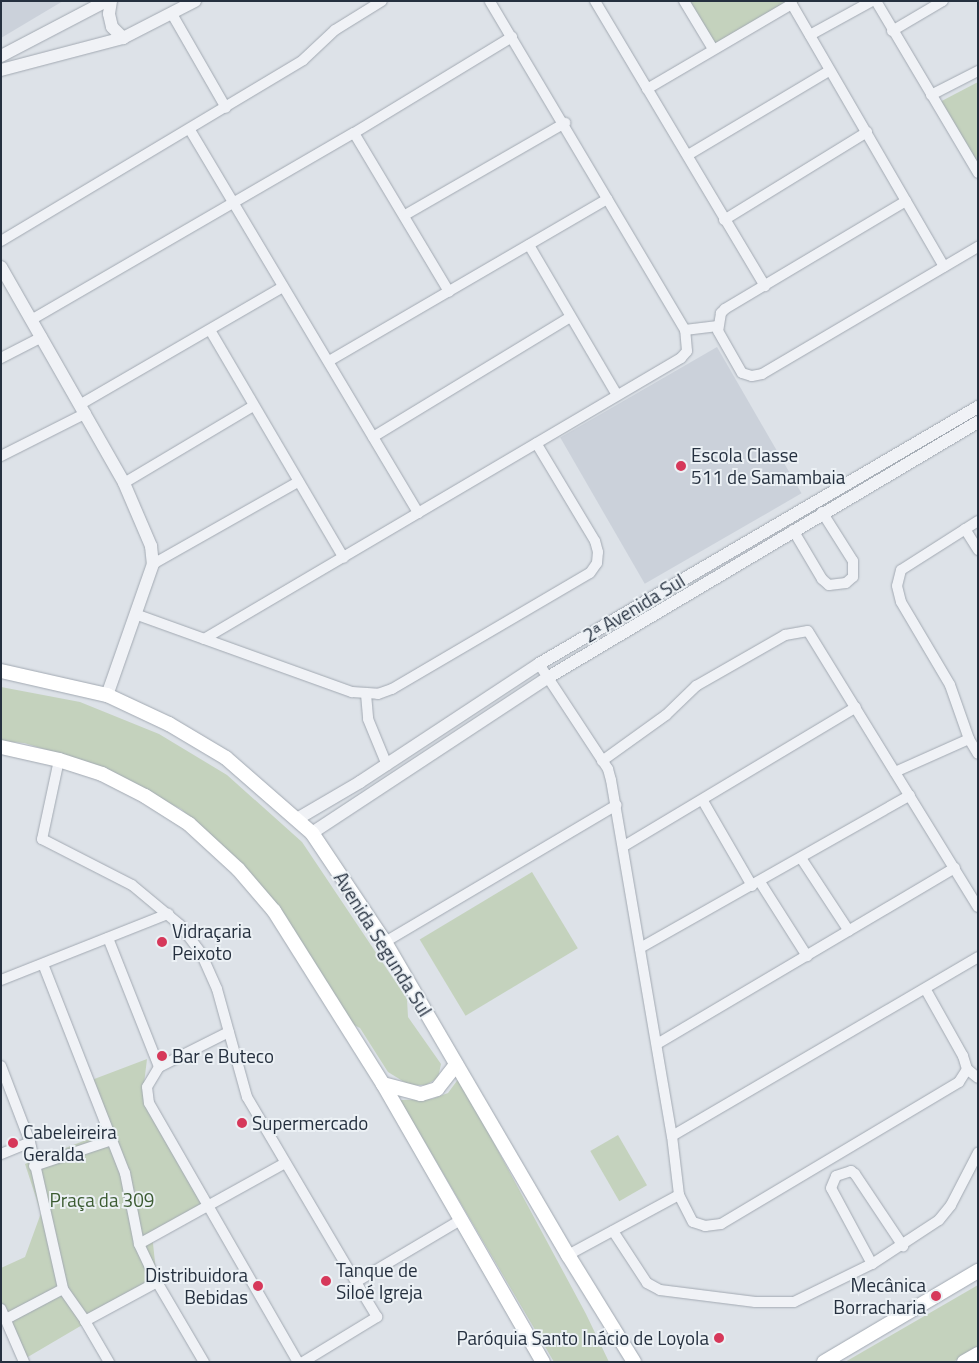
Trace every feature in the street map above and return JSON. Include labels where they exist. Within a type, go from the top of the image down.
[{"type":"main road","name":"Avenida Segunda Sul","points":[[1,671],[107,695],[169,724],[226,758],[312,834],[386,942],[568,1255],[634,1362]]},
{"type":"main road","points":[[1,747],[59,760],[102,774],[145,796],[189,824],[238,869],[274,911],[383,1084],[543,1362]]},
{"type":"main road","points":[[383,1084],[420,1094],[437,1089],[456,1065]]},
{"type":"main road","points":[[824,1362],[978,1271]]},
{"type":"main road","points":[[964,1362],[978,1354]]},
{"type":"street","points":[[1,56],[106,1]]},
{"type":"street","points":[[111,1],[109,14],[112,27],[124,38]]},
{"type":"street","points":[[1,241],[190,130],[303,60],[335,30],[382,1]]},
{"type":"street","points":[[204,639],[682,358],[688,341],[685,330],[607,199],[565,123],[490,1]]},
{"type":"street","points":[[595,1],[765,286]]},
{"type":"street","points":[[684,1],[713,49]]},
{"type":"street","points":[[810,35],[872,1]]},
{"type":"street","points":[[876,1],[931,96],[975,162],[978,174]]},
{"type":"street","points":[[892,30],[943,1]]},
{"type":"street","points":[[1,70],[124,38],[192,2]]},
{"type":"street","points":[[647,88],[791,3],[944,267]]},
{"type":"street","points":[[172,14],[226,108]]},
{"type":"street","points":[[31,320],[354,133],[512,37]]},
{"type":"street","points":[[688,155],[829,71]]},
{"type":"street","points":[[931,96],[978,71]]},
{"type":"street","points":[[405,215],[565,123]]},
{"type":"street","points":[[190,130],[418,513]]},
{"type":"street","points":[[724,220],[867,132]]},
{"type":"street","points":[[354,133],[405,215],[449,292]]},
{"type":"street","points":[[329,361],[607,199]]},
{"type":"street","points":[[906,201],[725,309],[718,326],[721,340],[739,369],[747,376],[756,376],[978,247]]},
{"type":"street","points":[[529,246],[617,395]]},
{"type":"street","points":[[1,267],[83,408],[124,483],[148,534],[153,564],[107,695]]},
{"type":"street","points":[[1,456],[283,287]]},
{"type":"street","points":[[373,437],[570,317]]},
{"type":"street","points":[[685,330],[718,326]]},
{"type":"street","points":[[210,330],[344,558]]},
{"type":"street","points":[[1,358],[42,337]]},
{"type":"street","points":[[124,483],[253,406]]},
{"type":"street","name":"2ᵃ Avenida Sul","points":[[297,819],[387,765],[539,664],[978,407]]},
{"type":"street","name":"2ᵃ Avenida Sul","points":[[312,834],[547,678],[822,512],[978,422]]},
{"type":"street","points":[[135,614],[366,694],[392,689],[590,573],[598,552],[595,541],[536,443]]},
{"type":"street","points":[[153,564],[298,482]]},
{"type":"street","points":[[793,530],[822,579],[829,584],[846,583],[853,577],[853,561],[822,512]]},
{"type":"street","points":[[978,521],[901,570],[897,586],[901,602],[950,685],[969,739],[978,754]]},
{"type":"street","points":[[965,529],[978,550]]},
{"type":"street","points":[[602,761],[666,715],[696,686],[800,630],[812,633],[978,907]]},
{"type":"street","points":[[539,664],[608,769],[624,846],[672,1136],[679,1195],[693,1222],[705,1226],[721,1224],[950,1090],[965,1076],[966,1069],[963,1056],[926,990]]},
{"type":"street","points":[[366,694],[368,719],[387,765]]},
{"type":"street","points":[[624,846],[704,801],[856,708]]},
{"type":"street","points":[[895,772],[969,739]]},
{"type":"street","points":[[59,760],[42,839],[132,885],[168,914],[190,938],[209,969],[229,1032],[243,1089],[377,1317],[303,1362]]},
{"type":"street","points":[[640,948],[756,884],[910,795]]},
{"type":"street","points":[[704,801],[756,884],[807,956]]},
{"type":"street","points":[[386,942],[617,805]]},
{"type":"street","points":[[800,858],[849,932]]},
{"type":"street","points":[[657,1044],[955,868]]},
{"type":"street","points":[[1,980],[168,914]]},
{"type":"street","points":[[108,938],[159,1067]]},
{"type":"street","points":[[672,1136],[926,990],[978,957]]},
{"type":"street","points":[[43,964],[125,1173],[139,1244],[157,1282],[204,1362]]},
{"type":"street","points":[[229,1032],[159,1067],[147,1087],[149,1103],[298,1362]]},
{"type":"street","points":[[1,1066],[30,1142],[63,1289],[85,1321],[109,1362]]},
{"type":"street","points":[[966,1069],[978,1078]]},
{"type":"street","points":[[34,1166],[112,1140]]},
{"type":"street","points":[[1,1154],[30,1142]]},
{"type":"street","points":[[613,1231],[647,1283],[660,1290],[755,1302],[794,1302],[872,1264],[903,1246],[939,1220],[951,1205],[978,1153]]},
{"type":"street","points":[[139,1244],[285,1163]]},
{"type":"street","points":[[872,1264],[833,1194],[831,1188],[836,1176],[851,1171],[855,1174],[903,1246]]},
{"type":"street","points":[[568,1255],[679,1195]]},
{"type":"street","points":[[356,1282],[462,1219]]},
{"type":"street","points":[[85,1321],[157,1282]]},
{"type":"street","points":[[6,1319],[63,1289]]},
{"type":"street","points":[[1,1309],[24,1362]]},
{"type":"shaded area","points":[[1,1],[63,1],[1,38]]},
{"type":"shaded area","name":"Escola Classe 511 de Samambaia","points":[[717,347],[802,493],[645,584],[560,438]]},
{"type":"green space","points":[[680,1],[799,1],[799,2],[709,52]]},
{"type":"green space","points":[[978,82],[978,160],[972,163],[936,104]]},
{"type":"green space","points":[[1,687],[80,702],[159,734],[227,775],[302,842],[407,999],[408,1017],[441,1064],[438,1078],[426,1085],[409,1085],[388,1072],[360,1028],[352,1024],[239,863],[181,809],[80,760],[24,743],[1,741]]},
{"type":"green space","points":[[532,872],[578,948],[466,1016],[420,939]]},
{"type":"green space","name":"Praça da 309","points":[[147,1059],[143,1092],[147,1107],[203,1207],[152,1234],[157,1281],[21,1361],[1,1312],[1,1268],[25,1257],[41,1213],[25,1164],[91,1138],[105,1117],[89,1081]]},
{"type":"green space","points":[[459,1078],[586,1314],[609,1362],[554,1362],[400,1100],[432,1099],[448,1093]]},
{"type":"green space","points":[[618,1135],[647,1185],[619,1201],[590,1151]]},
{"type":"green space","points":[[978,1285],[978,1347],[953,1362],[845,1362]]},
{"type":"place","name":"Escola Classe 511 de Samambaia","points":[[681,466]]},
{"type":"place","name":"Vidraçaria Peixoto","points":[[162,942]]},
{"type":"place","name":"Bar e Buteco","points":[[162,1056]]},
{"type":"place","name":"Supermercado","points":[[242,1123]]},
{"type":"place","name":"Cabeleireira Geralda","points":[[13,1143]]},
{"type":"place","name":"Tanque de Siloé Igreja","points":[[326,1281]]},
{"type":"place","name":"Distribuidora Bebidas","points":[[258,1286]]},
{"type":"place","name":"Mecânica Borracharia","points":[[936,1296]]},
{"type":"place","name":"Paróquia Santo Inácio de Loyola","points":[[719,1338]]}]
